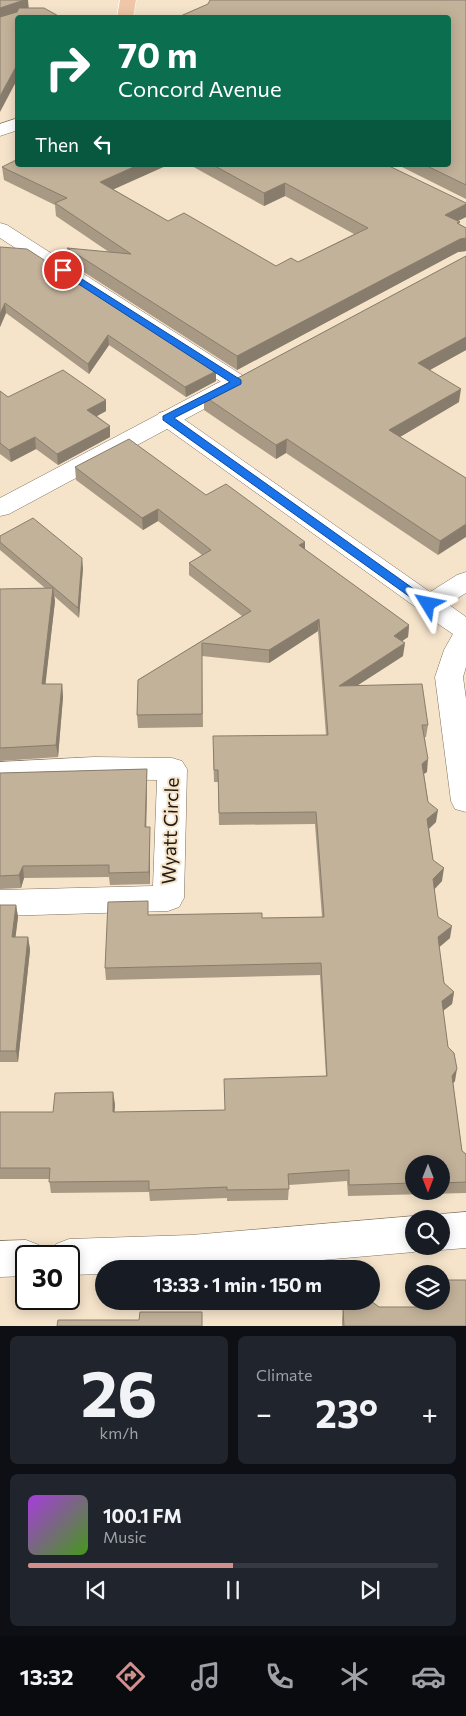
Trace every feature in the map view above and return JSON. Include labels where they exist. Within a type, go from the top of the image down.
[{"type":"main road","points":[[126,15],[128,0]]},
{"type":"street","points":[[0,130],[15,124]]},
{"type":"street","points":[[0,229],[244,378],[0,508]]},
{"type":"street","points":[[167,418],[466,630]]},
{"type":"street","points":[[428,604],[466,581]]},
{"type":"street","points":[[466,636],[458,650],[449,678],[466,801]]},
{"type":"street","name":"Wyatt Circle","points":[[0,774],[94,768],[172,769],[168,898],[0,903]]},
{"type":"street","points":[[450,1231],[466,1230]]},
{"type":"street","points":[[80,1257],[191,1253],[405,1235]]},
{"type":"street","points":[[0,1259],[15,1258]]},
{"type":"building","points":[[0,0],[24,0],[0,8]]},
{"type":"building","points":[[210,0],[466,0],[466,185],[429,167],[451,167],[451,15],[183,15],[208,4]]},
{"type":"building","points":[[19,8],[44,8],[57,15],[15,15],[15,68],[0,96],[0,17],[17,12]]},
{"type":"building","points":[[15,160],[15,167],[134,167],[100,182],[168,221],[184,213],[276,266],[291,258],[298,262],[368,228],[285,183],[264,193],[217,167],[391,167],[466,203],[445,215],[460,222],[457,223],[466,228],[466,238],[460,239],[237,356],[67,248],[131,254],[55,203],[67,198],[2,167]]},
{"type":"building","points":[[0,247],[27,249],[216,371],[185,387],[108,335],[88,364],[5,303],[0,314]]},
{"type":"building","points":[[466,256],[466,337],[418,363],[461,389],[389,430],[466,478],[466,524],[440,541],[287,439],[276,445],[204,396]]},
{"type":"building","points":[[63,370],[106,400],[87,410],[110,426],[57,454],[35,437],[9,450],[0,443],[0,391],[8,397]]},
{"type":"building","points":[[129,439],[206,495],[226,484],[305,542],[299,545],[409,625],[394,636],[405,643],[339,686],[422,684],[428,725],[422,725],[428,759],[422,764],[428,802],[438,810],[427,819],[433,860],[444,868],[433,879],[438,917],[452,926],[438,937],[444,983],[454,992],[442,1001],[448,1047],[454,1053],[457,1069],[452,1076],[462,1151],[466,1154],[466,1182],[450,1183],[450,1155],[405,1155],[405,1183],[349,1185],[349,1170],[288,1174],[289,1189],[227,1190],[227,1187],[149,1190],[149,1181],[49,1182],[50,1168],[0,1168],[0,1112],[53,1112],[55,1093],[113,1092],[113,1112],[225,1110],[224,1079],[327,1076],[321,963],[105,968],[108,902],[148,901],[148,915],[262,913],[262,918],[324,917],[316,812],[219,813],[218,770],[214,770],[213,736],[328,735],[319,619],[269,650],[202,643],[202,714],[137,715],[138,680],[251,611],[189,563],[211,550],[158,509],[142,518],[75,467]]},
{"type":"building","points":[[33,518],[82,558],[78,608],[0,542],[0,536]]},
{"type":"building","points":[[53,588],[42,684],[62,684],[56,745],[0,748],[0,589]]},
{"type":"building","points":[[147,769],[145,827],[150,827],[149,872],[109,873],[109,865],[23,866],[19,875],[0,876],[0,773]]},
{"type":"building","points":[[0,905],[16,905],[12,937],[28,937],[16,1051],[0,1051]]},
{"type":"building","points":[[450,1280],[466,1280],[466,1326],[344,1326],[343,1310],[380,1310],[380,1307],[405,1307],[405,1310],[450,1310]]},
{"type":"building","points":[[140,1312],[202,1312],[202,1326],[57,1326],[58,1320],[139,1320]]},
{"type":"route","points":[[63,270],[237,382],[167,418],[428,604]]}]
